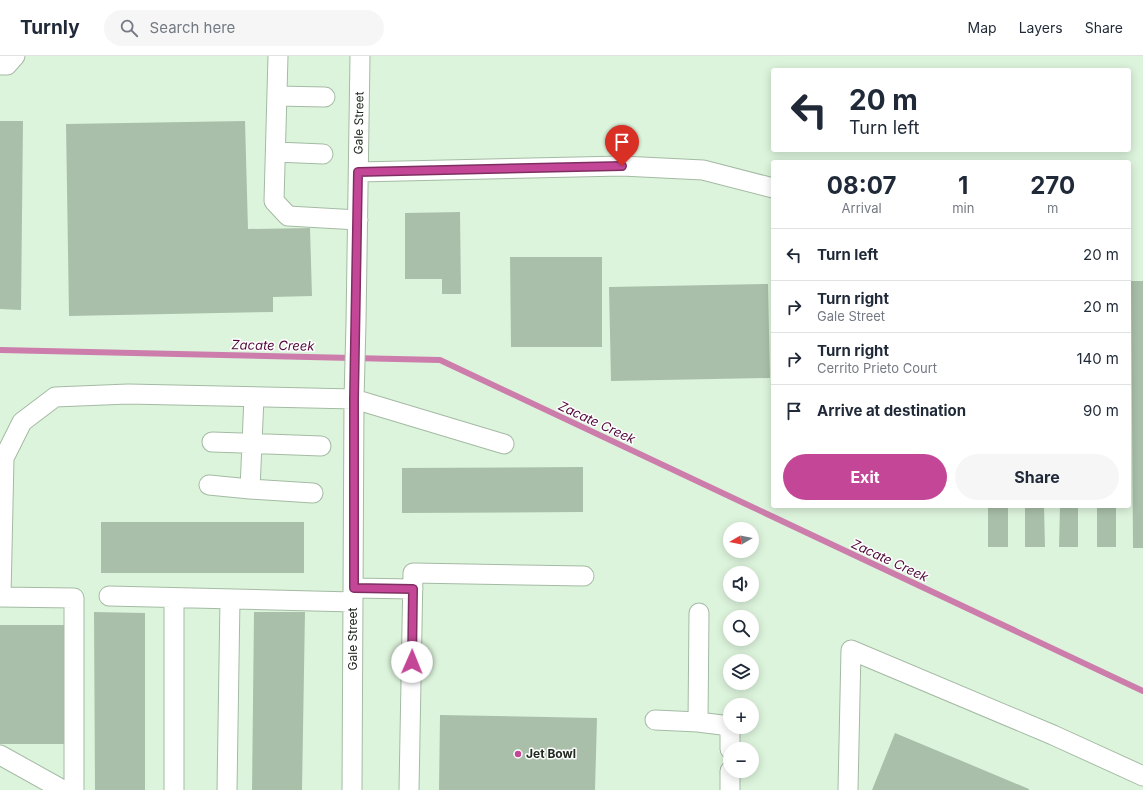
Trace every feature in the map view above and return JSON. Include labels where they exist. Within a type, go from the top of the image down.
[{"type":"street","points":[[0,65],[7,66],[15,56]]},
{"type":"street","points":[[278,56],[274,201],[288,216],[358,220]]},
{"type":"street","name":"Gale Street","points":[[352,790],[355,393],[360,56]]},
{"type":"street","points":[[277,96],[325,97]]},
{"type":"street","points":[[276,152],[323,154]]},
{"type":"street","points":[[358,172],[622,166],[703,170],[771,187]]},
{"type":"street","points":[[74,790],[74,598],[0,597],[4,458],[22,422],[55,397],[128,394],[254,397],[355,393],[504,444]]},
{"type":"street","points":[[250,489],[254,397]]},
{"type":"street","points":[[212,442],[321,446]]},
{"type":"street","points":[[209,485],[312,493]]},
{"type":"street","points":[[409,790],[414,573],[584,576]]},
{"type":"street","points":[[109,596],[230,600],[354,595],[413,589]]},
{"type":"street","points":[[174,598],[174,790]]},
{"type":"street","points":[[227,790],[230,600]]},
{"type":"street","points":[[698,722],[699,613]]},
{"type":"street","points":[[848,790],[851,650],[1053,735],[1143,776]]},
{"type":"street","points":[[655,720],[698,722],[723,725]]},
{"type":"street","points":[[0,755],[63,790]]},
{"type":"street","points":[[730,778],[730,790]]},
{"type":"building","points":[[0,121],[23,121],[21,310],[0,309]]},
{"type":"building","points":[[245,121],[248,229],[310,228],[312,296],[273,297],[273,312],[69,316],[66,124]]},
{"type":"building","points":[[460,212],[461,294],[442,294],[442,279],[405,279],[405,213]]},
{"type":"building","points":[[510,257],[602,257],[602,347],[511,347]]},
{"type":"building","points":[[1131,281],[1143,281],[1143,548],[1133,548]]},
{"type":"building","points":[[768,284],[770,378],[611,381],[609,287]]},
{"type":"building","points":[[583,467],[583,512],[402,513],[402,468]]},
{"type":"building","points":[[988,508],[1008,508],[1008,547],[988,547]]},
{"type":"building","points":[[1025,508],[1044,508],[1045,547],[1025,547]]},
{"type":"building","points":[[1060,508],[1078,508],[1078,547],[1059,547]]},
{"type":"building","points":[[1097,508],[1116,508],[1116,547],[1097,547]]},
{"type":"building","points":[[101,522],[304,522],[304,573],[101,573]]},
{"type":"building","points":[[94,612],[145,613],[145,790],[95,790]]},
{"type":"building","points":[[254,612],[305,612],[302,790],[252,790]]},
{"type":"building","points":[[0,625],[68,625],[68,744],[0,744]]},
{"type":"building","name":"Jet Bowl","points":[[440,715],[597,718],[595,790],[439,790]]},
{"type":"building","points":[[895,733],[1029,789],[1029,790],[872,790]]},
{"type":"waterway","name":"Zacate Creek","points":[[0,350],[440,360],[1143,691]]},
{"type":"place","name":"Jet Bowl","points":[[518,754]]},
{"type":"route","points":[[412,662],[413,589],[354,588],[354,399],[358,172],[622,166]]}]
